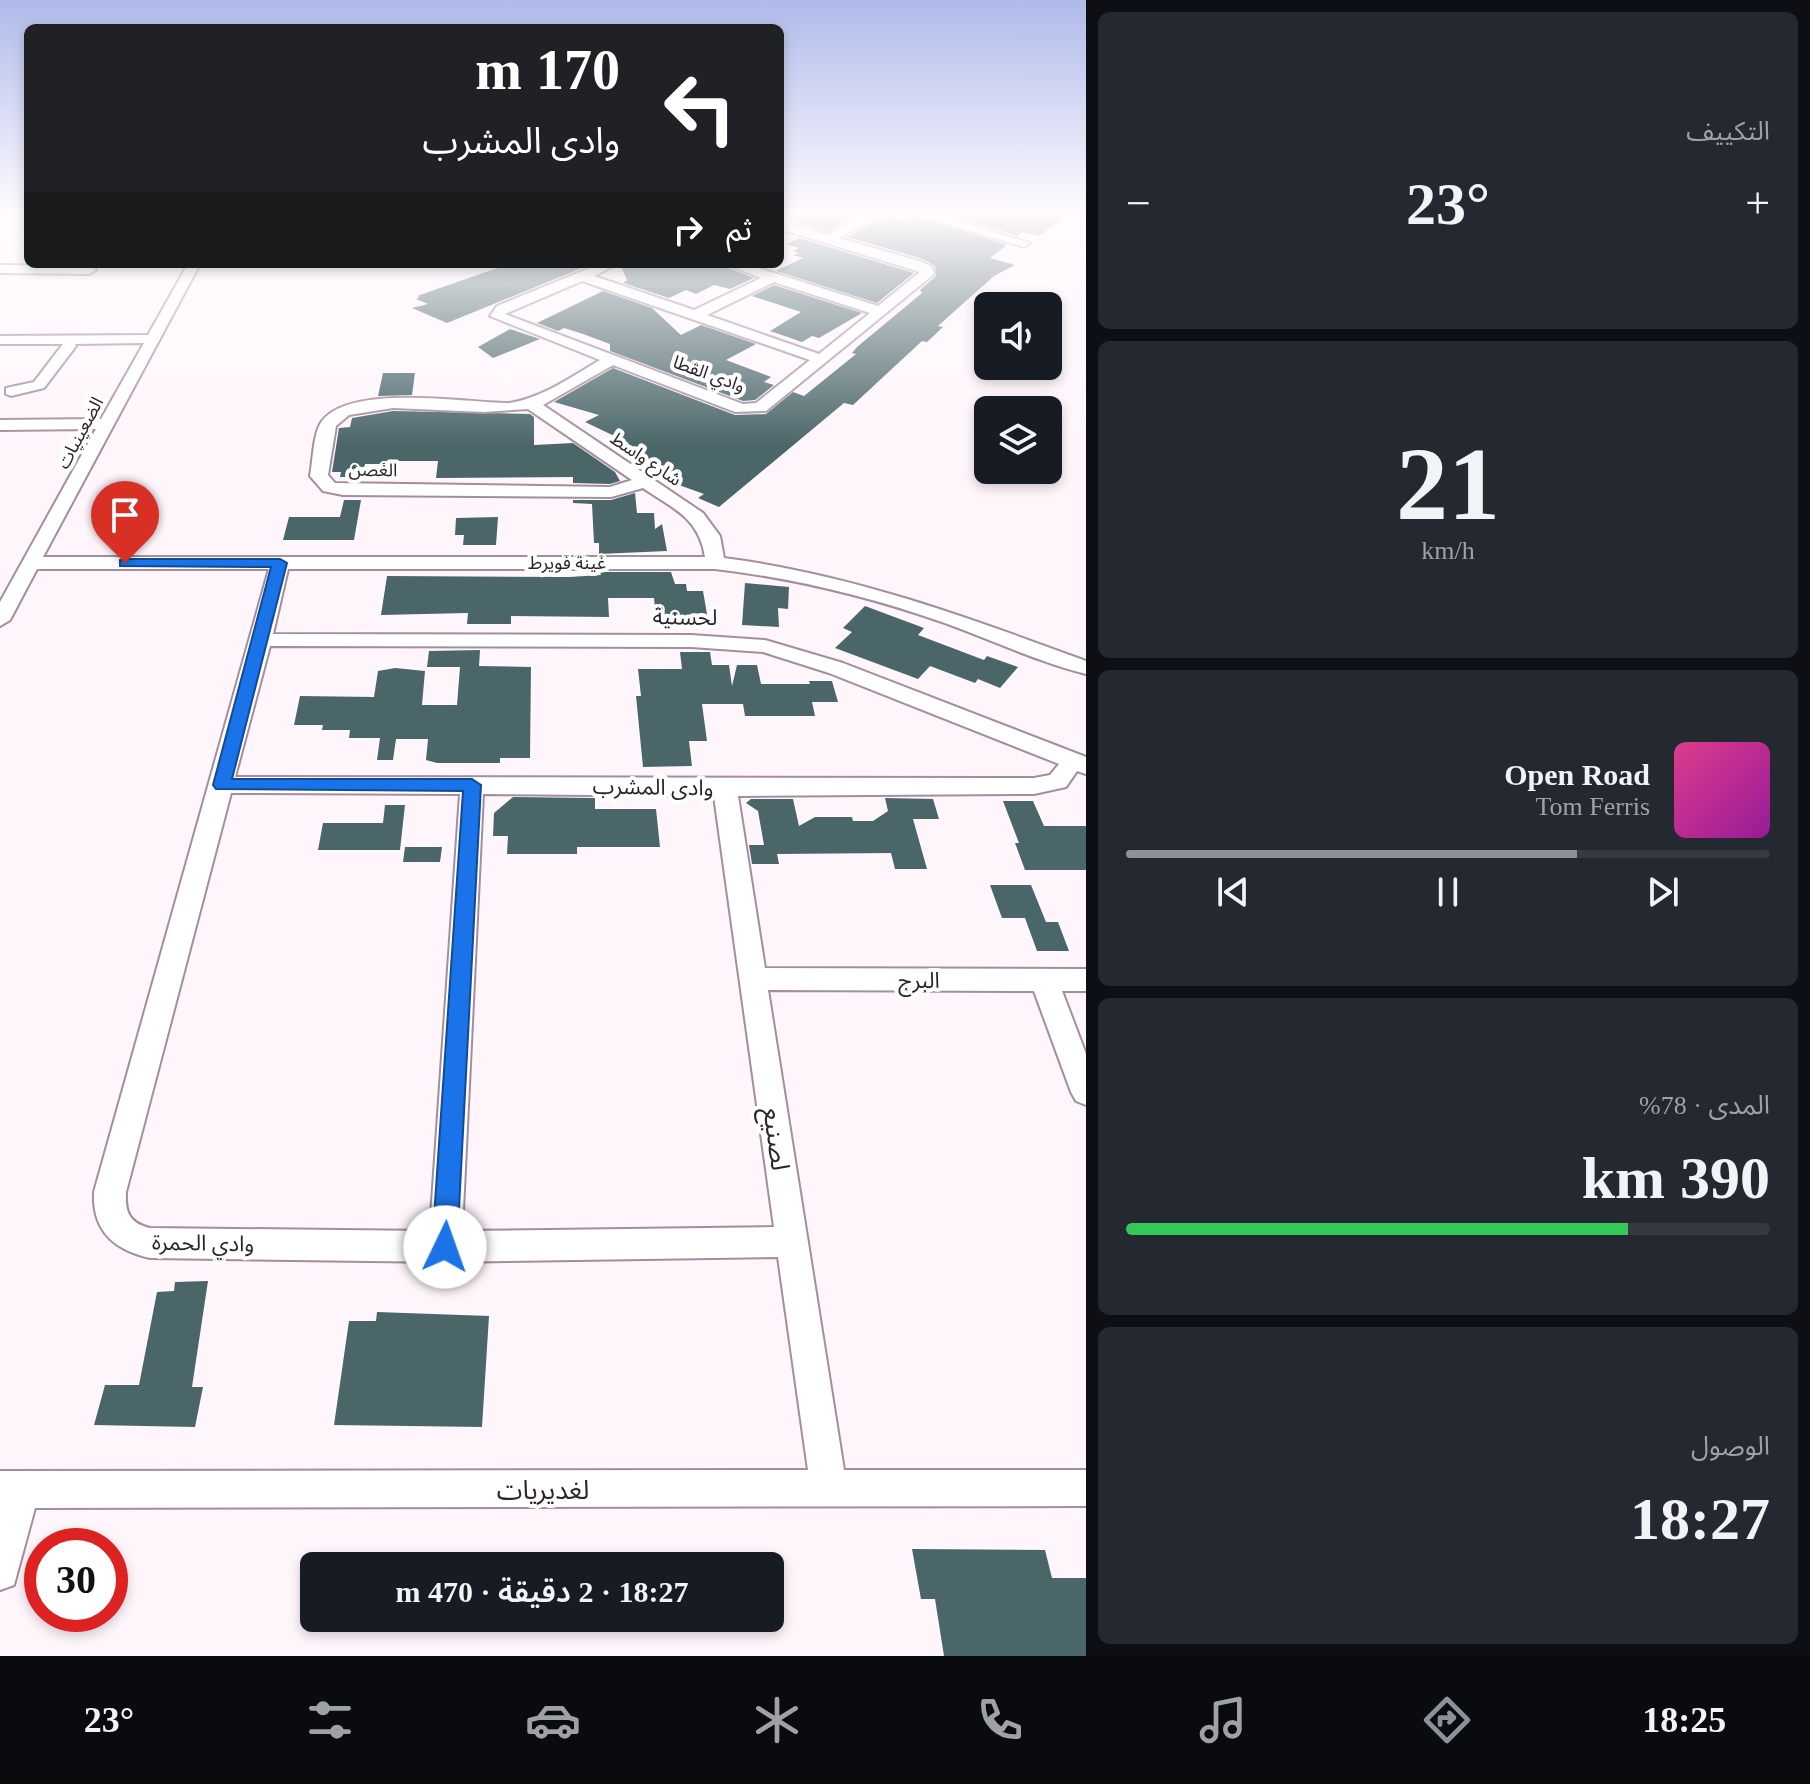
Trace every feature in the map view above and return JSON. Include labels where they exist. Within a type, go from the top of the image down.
[{"type":"street","name":"الضعينيات","points":[[0,620],[179,292]]},
{"type":"street","name":"وادي القطا","points":[[543,292],[502,309],[497,316],[751,410],[760,408],[823,360],[905,292]]},
{"type":"street","points":[[629,292],[823,360]]},
{"type":"street","points":[[695,315],[742,292]]},
{"type":"street","points":[[821,292],[882,312]]},
{"type":"street","points":[[0,340],[154,339]]},
{"type":"street","points":[[0,417],[12,397],[6,389],[39,385],[69,346]]},
{"type":"street","points":[[531,404],[613,359]]},
{"type":"street","name":"الغصن","points":[[531,404],[377,404],[351,408],[332,418],[328,424],[319,476],[329,487],[343,490],[611,492],[637,487],[645,482]]},
{"type":"street","name":"شارع واسط","points":[[531,404],[704,524],[711,536],[715,563]]},
{"type":"street","points":[[0,425],[107,424]]},
{"type":"street","name":"غينة فويرط","points":[[32,563],[715,563],[792,572],[869,590],[1086,668]]},
{"type":"street","name":"وادي الحمرة","points":[[280,563],[110,1192],[108,1207],[112,1221],[121,1233],[150,1243],[445,1247],[791,1242]]},
{"type":"street","name":"لحسنية","points":[[261,640],[691,641],[765,646],[836,668],[1080,764]]},
{"type":"street","name":"وادى المشرب","points":[[222,785],[1043,786],[1058,781],[1080,764]]},
{"type":"street","points":[[445,1247],[472,785]]},
{"type":"street","name":"لصنيع","points":[[725,788],[829,1490]]},
{"type":"street","name":"البرج","points":[[753,979],[1086,980]]},
{"type":"street","points":[[1044,980],[1086,1092]]},
{"type":"street","name":"لغديريات","points":[[11,1490],[1086,1488]]},
{"type":"street","points":[[0,1571],[11,1490]]},
{"type":"building","points":[[428,292],[522,292],[447,323],[412,308],[428,304],[416,299],[420,297],[417,296]]},
{"type":"building","points":[[600,292],[607,292],[652,308],[681,335],[701,325],[756,344],[726,360],[771,377],[764,382],[774,385],[755,400],[743,401],[610,351],[610,344],[564,328],[558,331],[537,323]]},
{"type":"building","points":[[651,292],[681,292],[669,298]]},
{"type":"building","points":[[759,292],[797,292],[862,313],[819,338],[812,336],[802,342],[770,331],[801,312],[752,296]]},
{"type":"building","points":[[843,292],[890,292],[877,303]]},
{"type":"building","points":[[922,292],[974,292],[938,326],[943,327],[927,342],[922,341],[853,405],[844,403],[719,507],[698,498],[704,494],[654,476],[666,471],[621,443],[629,443],[585,422],[599,415],[554,402],[613,368],[735,415],[766,414],[793,392],[804,396],[856,354],[852,353]]},
{"type":"building","points":[[510,329],[540,339],[493,358],[478,347]]},
{"type":"building","points":[[383,373],[415,373],[412,395],[378,396]]},
{"type":"building","points":[[393,411],[530,414],[534,417],[534,445],[573,443],[615,472],[620,481],[610,484],[573,483],[573,477],[436,478],[438,461],[365,464],[362,477],[340,477],[341,472],[332,472],[339,428],[350,427],[352,418]]},
{"type":"building","points":[[635,493],[637,513],[654,513],[655,529],[662,524],[667,551],[599,554],[599,543],[594,543],[592,504],[573,503],[573,500],[611,500]]},
{"type":"building","points":[[344,500],[361,500],[354,540],[283,540],[289,517],[340,517]]},
{"type":"building","points":[[498,517],[496,545],[463,545],[464,535],[455,535],[456,518]]},
{"type":"building","points":[[600,572],[671,572],[675,584],[686,584],[687,591],[703,591],[708,620],[656,620],[654,598],[608,598],[609,617],[511,616],[511,624],[467,624],[468,613],[381,615],[387,576],[569,577],[601,575]]},
{"type":"building","points":[[745,583],[789,587],[788,609],[778,608],[779,627],[742,625]]},
{"type":"building","points":[[865,606],[924,628],[918,635],[984,660],[987,656],[1018,667],[1000,688],[978,679],[975,683],[930,666],[918,679],[835,648],[852,632],[843,628]]},
{"type":"building","points":[[480,650],[479,666],[531,667],[530,758],[500,758],[500,763],[437,763],[426,760],[428,739],[396,739],[393,760],[377,760],[380,738],[349,738],[350,730],[322,730],[323,725],[294,725],[300,696],[374,697],[378,671],[395,668],[425,671],[422,705],[457,705],[460,667],[427,667],[429,651]]},
{"type":"building","points":[[680,652],[710,652],[712,665],[729,665],[732,686],[737,665],[757,665],[761,684],[832,681],[838,702],[812,702],[815,716],[745,716],[743,704],[702,704],[707,741],[689,741],[692,766],[643,767],[636,696],[641,696],[638,669],[682,669]]},
{"type":"building","points":[[513,797],[595,798],[595,809],[656,809],[660,847],[577,847],[577,854],[507,854],[508,836],[493,836],[494,813]]},
{"type":"building","points":[[885,798],[933,799],[939,819],[913,819],[927,869],[895,869],[891,853],[777,854],[779,864],[752,864],[749,845],[764,845],[758,811],[746,803],[751,799],[793,799],[799,826],[815,817],[852,817],[853,821],[873,821],[888,811]]},
{"type":"building","points":[[1003,801],[1033,801],[1044,826],[1086,826],[1086,870],[1025,870],[1015,843],[1019,843]]},
{"type":"building","points":[[385,805],[405,805],[400,850],[318,850],[323,823],[383,823]]},
{"type":"building","points":[[405,847],[442,847],[440,862],[403,862]]},
{"type":"building","points":[[990,885],[1031,885],[1046,922],[1058,922],[1069,951],[1037,951],[1025,918],[1002,918]]},
{"type":"building","points":[[208,1281],[192,1387],[203,1387],[195,1427],[94,1425],[105,1385],[139,1385],[157,1292],[174,1291],[175,1282]]},
{"type":"building","points":[[377,1312],[489,1316],[482,1427],[334,1425],[349,1321],[376,1321]]},
{"type":"building","points":[[912,1549],[1045,1550],[1052,1578],[1086,1578],[1086,1656],[944,1656],[935,1599],[921,1599]]},
{"type":"route","points":[[125,563],[280,563],[222,785],[472,785],[445,1247]]}]
